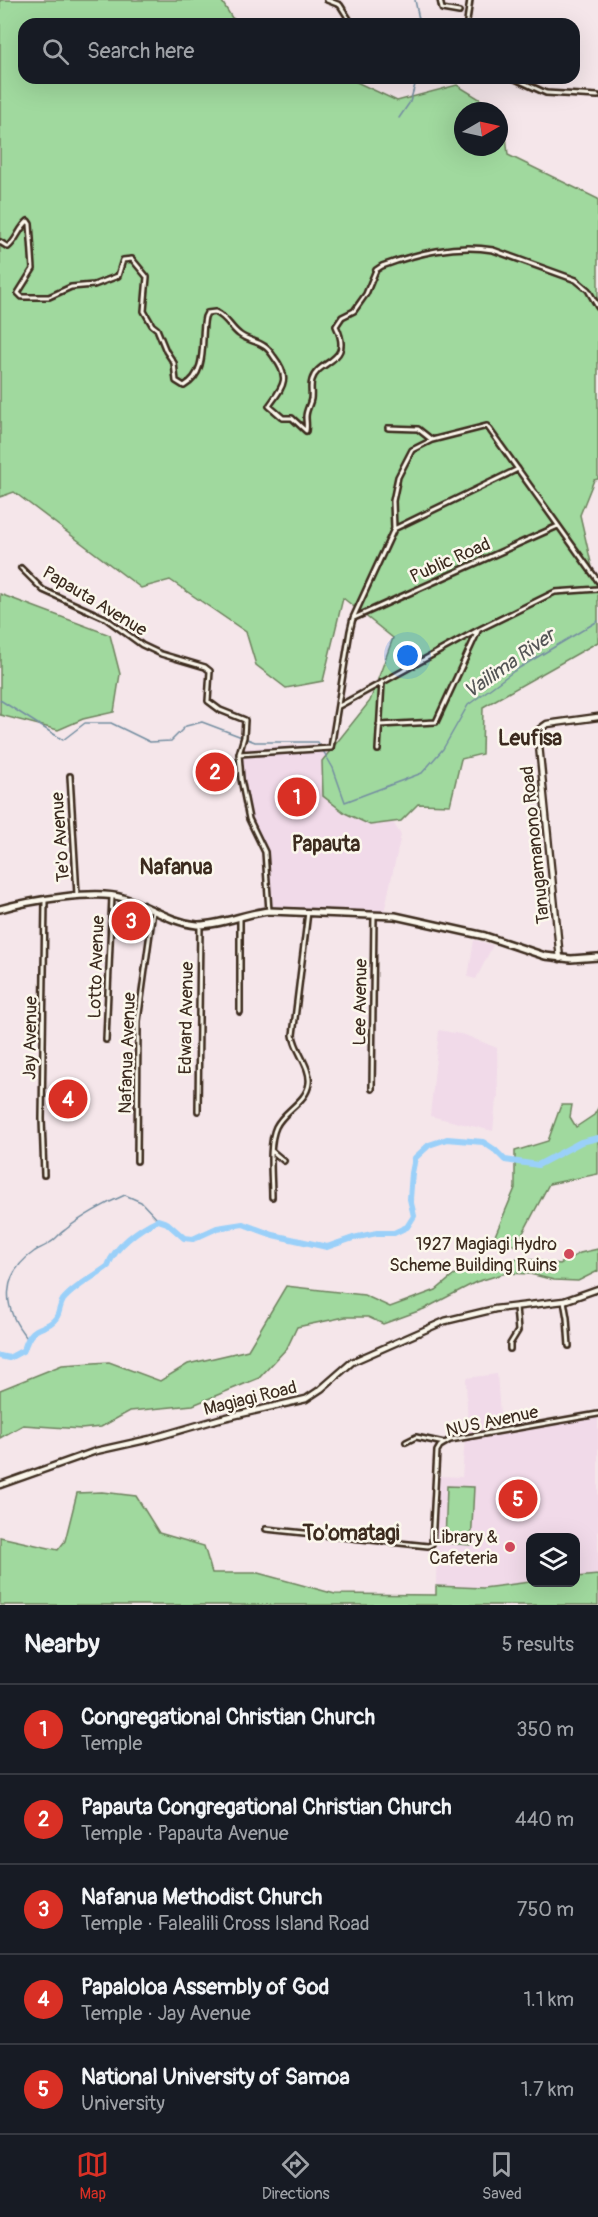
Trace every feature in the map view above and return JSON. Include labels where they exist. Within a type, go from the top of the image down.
[{"type":"main road","points":[[0,909],[78,896],[112,896],[123,898],[171,919],[200,925],[252,912],[269,911],[394,916],[437,925],[560,959],[598,957]]},
{"type":"street","points":[[327,0],[340,5],[348,18]]},
{"type":"street","points":[[440,0],[442,9],[459,12]]},
{"type":"street","points":[[467,18],[470,0]]},
{"type":"street","points":[[526,84],[546,93],[598,96]]},
{"type":"street","points":[[0,242],[8,247],[28,221],[33,269],[18,294],[22,297],[49,297],[71,287],[94,285],[113,279],[118,276],[123,260],[132,259],[147,277],[144,311],[157,329],[174,363],[176,381],[184,386],[190,383],[202,358],[205,317],[207,313],[215,312],[227,318],[237,333],[266,347],[278,362],[284,374],[283,386],[278,397],[269,406],[283,418],[292,418],[306,431],[306,416],[311,401],[312,381],[315,373],[332,360],[341,344],[341,335],[336,326],[342,317],[354,311],[366,294],[376,270],[382,266],[436,250],[479,248],[493,250],[576,280],[588,290],[598,307]]},
{"type":"street","points":[[239,753],[331,748],[353,618],[394,529],[393,501],[398,477],[412,450],[432,440],[487,426],[598,581]]},
{"type":"street","points":[[388,428],[418,429],[432,440]]},
{"type":"street","points":[[394,529],[518,469]]},
{"type":"street","name":"Public Road","points":[[353,618],[558,526]]},
{"type":"street","name":"Papauta Avenue","points":[[21,568],[44,590],[105,618],[142,645],[161,654],[205,667],[210,671],[208,700],[220,710],[245,720],[244,737],[239,753],[241,779],[249,819],[266,852],[269,911]]},
{"type":"street","points":[[339,706],[478,630],[555,592],[598,589]]},
{"type":"street","points":[[379,725],[436,722],[478,630]]},
{"type":"street","points":[[378,750],[382,682]]},
{"type":"street","name":"Tanugamanono Road","points":[[560,959],[537,740],[540,729],[547,724],[598,717]]},
{"type":"street","name":"Te'o Avenue","points":[[70,777],[78,896]]},
{"type":"street","name":"Lotto Avenue","points":[[106,1040],[112,896]]},
{"type":"street","name":"Jay Avenue","points":[[44,1175],[42,1119],[45,900]]},
{"type":"street","name":"Nafanua Avenue","points":[[137,1161],[138,1022],[153,911]]},
{"type":"street","points":[[272,1197],[272,1151],[276,1127],[284,1114],[304,1096],[309,1087],[308,1072],[294,1046],[293,1035],[308,912]]},
{"type":"street","name":"Lee Avenue","points":[[372,1089],[374,915]]},
{"type":"street","points":[[240,916],[240,1012]]},
{"type":"street","name":"Edward Avenue","points":[[198,1111],[200,925]]},
{"type":"street","points":[[272,1151],[284,1161]]},
{"type":"street","name":"Magiagi Road","points":[[0,1485],[96,1451],[144,1441],[219,1419],[306,1399],[360,1357],[445,1321],[482,1311],[564,1301],[598,1289]]},
{"type":"street","points":[[564,1301],[568,1346]]},
{"type":"street","points":[[510,1349],[510,1344],[518,1331],[516,1307]]},
{"type":"street","name":"NUS Avenue","points":[[266,1529],[428,1546],[432,1544],[437,1451],[444,1443],[598,1414]]},
{"type":"street","points":[[406,1442],[416,1437],[444,1443]]},
{"type":"shaded area","points":[[343,743],[401,835],[384,912],[272,909],[266,847],[252,822],[243,771],[242,748]]},
{"type":"shaded area","points":[[474,940],[493,945],[476,979],[468,977]]},
{"type":"shaded area","points":[[439,1030],[465,1035],[497,1048],[498,1098],[493,1131],[430,1116]]},
{"type":"shaded area","points":[[497,1374],[501,1427],[468,1435],[466,1378]]},
{"type":"shaded area","points":[[598,1417],[598,1575],[580,1577],[580,1533],[526,1533],[526,1583],[483,1588],[436,1586],[438,1476],[462,1477],[465,1437]]},
{"type":"green space","points":[[0,0],[221,0],[232,18],[18,18],[18,84],[361,84],[397,101],[457,85],[485,102],[454,102],[454,156],[508,155],[598,199],[598,479],[594,480],[580,515],[598,593],[598,642],[483,707],[482,754],[461,759],[450,805],[418,804],[401,821],[370,825],[345,813],[323,796],[322,761],[370,701],[393,638],[343,598],[323,681],[286,688],[256,665],[246,632],[170,580],[141,588],[14,492],[0,497]]},
{"type":"green space","points":[[0,594],[110,635],[120,674],[114,712],[83,719],[58,730],[0,715]]},
{"type":"green space","points":[[561,1105],[572,1105],[570,1117],[576,1127],[594,1115],[598,1108],[598,1174],[549,1184],[516,1246],[494,1238],[515,1188],[515,1151],[548,1141]]},
{"type":"green space","points":[[598,1249],[598,1271],[578,1281],[506,1273],[476,1282],[424,1309],[383,1324],[368,1317],[345,1317],[297,1327],[287,1348],[259,1378],[193,1405],[130,1411],[101,1427],[81,1429],[23,1425],[0,1438],[0,1390],[62,1365],[109,1362],[160,1381],[188,1364],[248,1350],[286,1286],[364,1295],[390,1307],[436,1290],[460,1270],[520,1258],[560,1264],[580,1253]]},
{"type":"green space","points":[[447,1486],[474,1487],[471,1545],[445,1543]]},
{"type":"green space","points":[[102,1492],[136,1496],[159,1533],[204,1546],[212,1573],[258,1573],[335,1594],[436,1595],[436,1586],[483,1588],[526,1583],[526,1587],[580,1587],[580,1577],[598,1575],[598,1605],[0,1605],[0,1537],[58,1550],[65,1541],[77,1493]]},
{"type":"waterway","points":[[415,0],[419,18]]},
{"type":"waterway","points":[[399,118],[410,102],[415,84]]},
{"type":"waterway","name":"Vailima River","points":[[0,700],[63,740],[85,723],[111,723],[150,742],[171,741],[186,726],[202,722],[255,742],[318,742],[333,768],[345,802],[422,773],[443,749],[468,705],[514,671],[598,621]]},
{"type":"waterway","points":[[0,1356],[9,1358],[24,1350],[31,1335],[56,1318],[62,1302],[68,1295],[108,1266],[116,1252],[128,1239],[158,1220],[167,1223],[184,1238],[193,1239],[217,1228],[243,1224],[273,1235],[327,1247],[353,1238],[377,1233],[394,1233],[407,1227],[414,1216],[410,1199],[415,1158],[429,1145],[447,1139],[483,1142],[505,1160],[538,1165],[581,1142],[598,1138]]},
{"type":"waterway","points":[[27,1338],[13,1315],[8,1292],[15,1270],[24,1260],[53,1241],[78,1220],[125,1195],[141,1202],[158,1220]]},
{"type":"place","name":"Papauta Congregational Christian Church","points":[[215,772]]},
{"type":"place","name":"Congregational Christian Church","points":[[297,797]]},
{"type":"place","name":"Nafanua Methodist Church","points":[[131,921]]},
{"type":"place","name":"Papaloloa Assembly of God","points":[[68,1099]]},
{"type":"place","name":"1927 Magiagi Hydro Scheme Building Ruins","points":[[569,1254]]},
{"type":"place","name":"National University of Samoa","points":[[518,1499]]},
{"type":"place","name":"Library & Cafeteria","points":[[510,1547]]},
{"type":"district","name":"Leufisa","points":[[530,738]]},
{"type":"district","name":"Papauta","points":[[326,844]]},
{"type":"district","name":"Nafanua","points":[[176,867]]},
{"type":"district","name":"To'omatagi","points":[[351,1533]]}]
